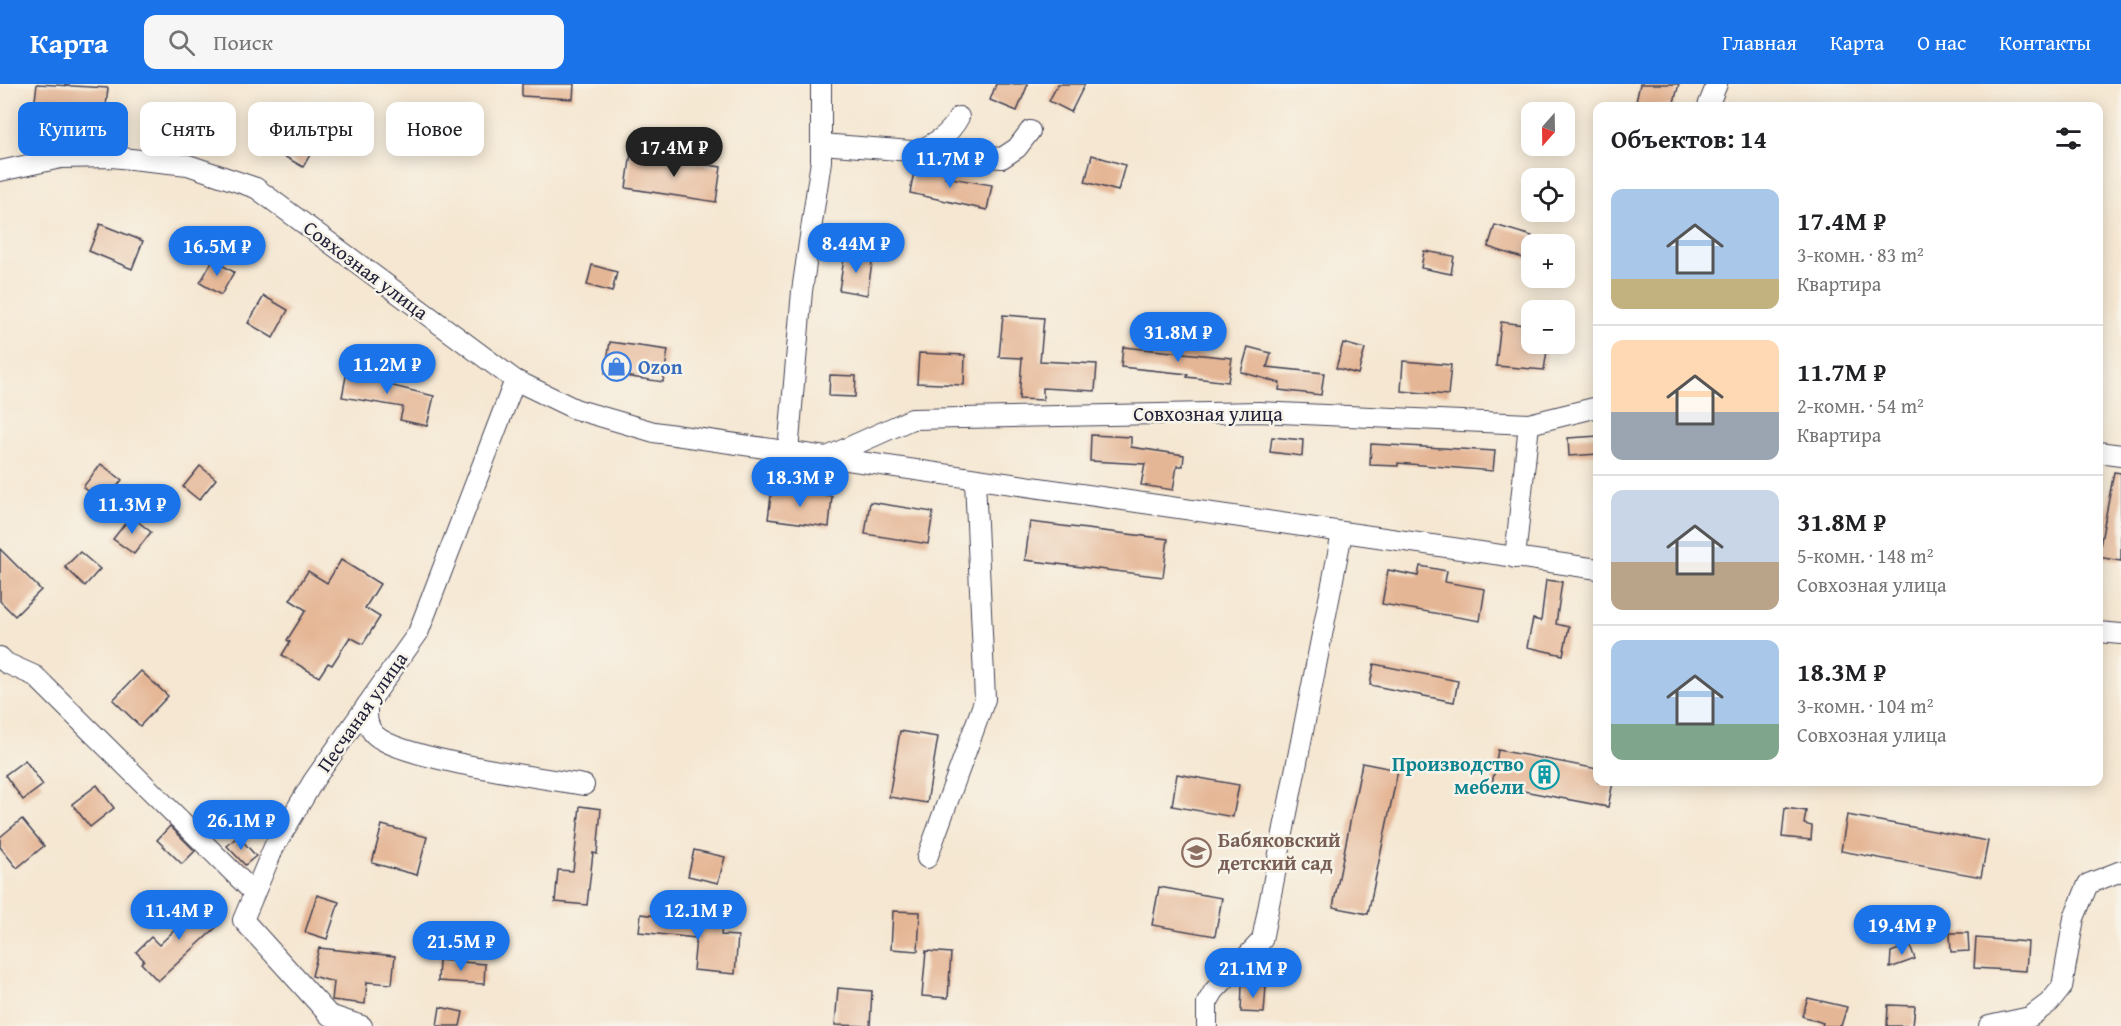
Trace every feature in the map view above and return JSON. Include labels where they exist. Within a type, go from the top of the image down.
[{"type":"street","points":[[788,452],[802,291],[821,161],[821,84]]},
{"type":"street","points":[[1710,102],[1717,84]]},
{"type":"street","points":[[915,152],[936,143],[954,127],[959,117]]},
{"type":"street","points":[[821,144],[1002,158],[1017,148],[1030,131]]},
{"type":"street","name":"Совхозная улица","points":[[0,171],[61,158],[112,157],[188,165],[256,188],[515,380],[575,410],[654,432],[1593,568]]},
{"type":"street","name":"Песчаная улица","points":[[362,1026],[329,1015],[243,920],[274,847],[314,780],[418,633],[515,380]]},
{"type":"street","name":"Совхозная улица","points":[[825,458],[912,419],[1259,412],[1529,424],[1593,408]]},
{"type":"street","points":[[1515,558],[1529,424]]},
{"type":"street","points":[[2103,453],[2121,455]]},
{"type":"street","points":[[927,858],[985,699],[975,480]]},
{"type":"street","points":[[1207,1026],[1207,1003],[1214,991],[1262,940],[1342,533]]},
{"type":"street","points":[[2103,632],[2121,634]]},
{"type":"street","points":[[0,657],[6,663],[35,676],[254,893]]},
{"type":"street","points":[[367,705],[367,721],[374,734],[388,743],[457,763],[584,785]]},
{"type":"street","points":[[1989,1026],[2030,1017],[2050,1002],[2062,987],[2074,918],[2088,884],[2121,871]]},
{"type":"building","points":[[37,84],[108,88],[106,102],[35,102]]},
{"type":"building","points":[[522,84],[574,84],[573,99],[522,96]]},
{"type":"building","points":[[996,84],[1028,84],[1017,111],[990,100]]},
{"type":"building","points":[[1058,84],[1085,84],[1071,112],[1049,101]]},
{"type":"building","points":[[1640,84],[1679,84],[1674,102],[1636,102]]},
{"type":"building","points":[[631,153],[721,167],[716,202],[626,188]]},
{"type":"building","points":[[1092,155],[1125,165],[1118,191],[1085,182]]},
{"type":"building","points":[[284,156],[309,156],[303,167]]},
{"type":"building","points":[[915,166],[946,172],[945,177],[992,185],[987,210],[910,193]]},
{"type":"building","points":[[100,224],[143,241],[132,269],[89,251]]},
{"type":"building","points":[[1495,225],[1525,234],[1521,234],[1521,258],[1488,247]]},
{"type":"building","points":[[1424,251],[1454,256],[1451,274],[1421,268]]},
{"type":"building","points":[[845,253],[873,257],[867,295],[839,290]]},
{"type":"building","points":[[213,260],[234,272],[221,295],[200,283]]},
{"type":"building","points":[[592,265],[617,272],[612,292],[587,285]]},
{"type":"building","points":[[264,296],[288,310],[273,338],[248,323]]},
{"type":"building","points":[[1003,315],[1044,318],[1040,361],[1097,364],[1095,391],[1043,388],[1043,400],[1019,399],[1022,358],[999,357]]},
{"type":"building","points":[[1501,322],[1521,325],[1521,354],[1546,354],[1544,370],[1496,366]]},
{"type":"building","points":[[610,342],[668,350],[663,382],[605,373]]},
{"type":"building","points":[[1343,343],[1365,349],[1358,374],[1336,368]]},
{"type":"building","points":[[1123,347],[1232,358],[1228,382],[1187,377],[1188,374],[1121,367]]},
{"type":"building","points":[[1248,347],[1271,353],[1267,367],[1324,373],[1321,395],[1279,390],[1280,383],[1241,372]]},
{"type":"building","points":[[919,353],[965,355],[964,385],[917,383]]},
{"type":"building","points":[[1403,361],[1451,365],[1448,395],[1401,391]]},
{"type":"building","points":[[348,366],[387,373],[385,384],[434,396],[427,426],[400,420],[403,407],[342,397]]},
{"type":"building","points":[[830,375],[856,376],[855,397],[829,396]]},
{"type":"building","points":[[1091,435],[1131,437],[1131,447],[1184,455],[1183,466],[1177,466],[1173,490],[1141,485],[1145,464],[1090,461]]},
{"type":"building","points":[[1593,436],[1593,454],[1569,456],[1568,438]]},
{"type":"building","points":[[1272,437],[1303,440],[1302,456],[1270,452]]},
{"type":"building","points":[[1371,444],[1495,451],[1493,471],[1398,463],[1398,466],[1370,465]]},
{"type":"building","points":[[101,464],[122,480],[104,503],[83,487]]},
{"type":"building","points":[[200,466],[216,479],[199,500],[183,487]]},
{"type":"building","points":[[2114,472],[2121,473],[2121,561],[2103,558],[2103,530]]},
{"type":"building","points":[[772,488],[832,496],[829,527],[768,519]]},
{"type":"building","points":[[870,502],[933,512],[928,544],[865,534]]},
{"type":"building","points":[[131,516],[151,532],[134,554],[113,539]]},
{"type":"building","points":[[1030,522],[1168,539],[1163,577],[1025,560]]},
{"type":"building","points":[[0,549],[41,590],[15,616],[0,601]]},
{"type":"building","points":[[80,552],[100,569],[85,586],[65,567]]},
{"type":"building","points":[[341,560],[380,584],[365,608],[380,617],[363,644],[350,637],[332,665],[328,663],[319,677],[282,655],[290,642],[287,640],[306,610],[290,600],[308,571],[327,583]]},
{"type":"building","points":[[1420,566],[1447,571],[1445,582],[1485,589],[1480,621],[1382,604],[1388,570],[1418,576]]},
{"type":"building","points":[[1546,580],[1562,582],[1556,624],[1569,627],[1563,655],[1527,647],[1533,619],[1541,621]]},
{"type":"building","points":[[1374,664],[1458,681],[1454,702],[1370,685]]},
{"type":"building","points":[[141,671],[168,696],[140,726],[113,700]]},
{"type":"building","points":[[900,731],[938,737],[927,803],[889,797]]},
{"type":"building","name":"Производство мебели","points":[[1498,750],[1593,768],[1593,786],[1612,786],[1608,807],[1492,785]]},
{"type":"building","points":[[25,760],[43,785],[23,800],[5,775]]},
{"type":"building","points":[[1362,763],[1398,770],[1368,914],[1333,907]]},
{"type":"building","points":[[1177,774],[1239,785],[1233,817],[1172,806]]},
{"type":"building","points":[[97,785],[114,808],[90,827],[72,804]]},
{"type":"building","points":[[580,806],[601,809],[597,854],[593,853],[587,905],[555,902],[558,870],[573,871]]},
{"type":"building","points":[[1785,808],[1806,811],[1804,824],[1812,826],[1811,840],[1782,837]]},
{"type":"building","points":[[1847,815],[1988,841],[1981,877],[1841,851]]},
{"type":"building","points":[[22,819],[44,846],[17,868],[0,847],[0,837]]},
{"type":"building","points":[[382,825],[427,837],[417,875],[372,863]]},
{"type":"building","points":[[170,826],[195,851],[182,864],[157,840]]},
{"type":"building","points":[[238,836],[256,856],[245,865],[227,846]]},
{"type":"building","points":[[694,850],[725,857],[718,883],[688,876]]},
{"type":"building","points":[[1159,887],[1222,898],[1215,936],[1152,925]]},
{"type":"building","points":[[317,895],[339,902],[327,939],[305,932]]},
{"type":"building","points":[[199,899],[221,923],[158,981],[141,963],[144,960],[136,952],[151,937],[159,945],[180,925],[176,921]]},
{"type":"building","points":[[893,911],[920,912],[918,951],[891,949]]},
{"type":"building","points":[[641,914],[722,924],[721,935],[738,936],[735,974],[693,970],[696,938],[639,932]]},
{"type":"building","points":[[1950,933],[1968,933],[1969,951],[1951,952]]},
{"type":"building","points":[[1976,938],[2028,942],[2026,971],[1974,968]]},
{"type":"building","points":[[1910,945],[1915,959],[1890,968],[1891,952]]},
{"type":"building","points":[[319,948],[395,956],[392,984],[367,982],[365,1004],[332,1000],[334,982],[312,976]]},
{"type":"building","points":[[926,951],[951,953],[948,998],[922,996]]},
{"type":"building","points":[[439,960],[485,964],[484,984],[438,981]]},
{"type":"building","points":[[1242,985],[1266,986],[1264,1013],[1241,1012]]},
{"type":"building","points":[[838,988],[872,991],[870,1026],[835,1025]]},
{"type":"building","points":[[1808,998],[1847,1007],[1841,1026],[1822,1026],[1823,1023],[1802,1016]]},
{"type":"building","points":[[1888,1005],[1915,1006],[1913,1026],[1887,1026]]},
{"type":"building","points":[[440,1007],[463,1012],[460,1026],[437,1026]]},
{"type":"place","name":"Ozon","points":[[617,367]]},
{"type":"place","name":"Производство мебели","points":[[1545,775]]},
{"type":"place","name":"Бабяковский детский сад","points":[[1197,852]]}]
